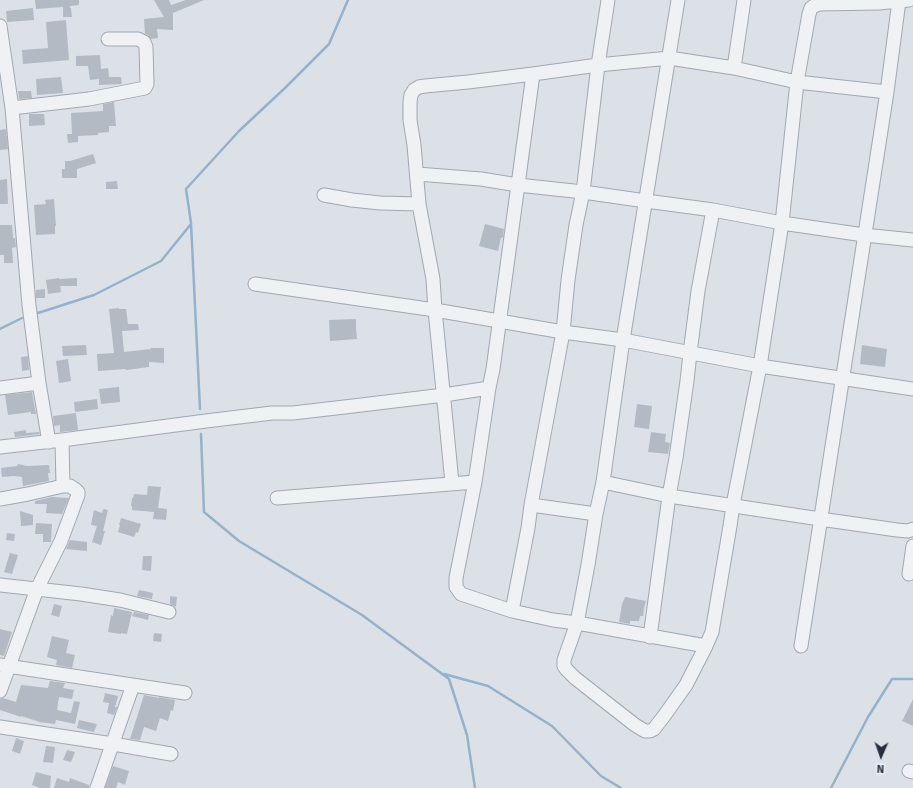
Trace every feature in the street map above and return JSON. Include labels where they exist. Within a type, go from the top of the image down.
[{"type":"street","points":[[512,612],[563,332],[568,280],[576,225],[583,192],[598,65],[608,0]]},
{"type":"street","points":[[678,0],[623,340],[603,482],[577,623],[564,660],[564,666],[575,678],[635,725],[645,731],[650,732],[664,716],[686,685],[706,646],[712,632],[733,505],[760,366],[782,222],[797,82],[809,14],[811,8],[819,4],[904,1],[887,92],[864,235],[801,646]]},
{"type":"street","points":[[734,68],[744,0]]},
{"type":"street","points":[[0,26],[12,108],[29,305],[39,382],[55,441],[63,486]]},
{"type":"street","points":[[12,108],[89,99],[145,88],[147,84],[146,47],[144,42],[138,39],[108,39]]},
{"type":"street","points":[[452,484],[435,310],[434,279],[419,204],[414,145],[410,120],[410,102],[411,95],[414,90],[425,86],[669,58],[734,68],[797,82],[887,92]]},
{"type":"street","points":[[533,74],[494,364],[475,482],[456,578],[456,587],[461,594],[512,612],[706,646]]},
{"type":"street","points":[[417,174],[481,179],[518,185],[583,192],[713,210],[864,235],[913,240]]},
{"type":"street","points":[[324,195],[380,203],[419,204]]},
{"type":"street","points":[[650,637],[669,496],[688,381],[698,291],[713,210]]},
{"type":"street","points":[[255,284],[435,310],[563,332],[623,340],[760,366],[913,389]]},
{"type":"street","points":[[0,388],[39,382]]},
{"type":"street","points":[[0,447],[214,420],[444,396],[489,388]]},
{"type":"street","points":[[277,498],[475,482]]},
{"type":"street","points":[[603,482],[669,496],[820,520],[897,530],[908,531],[913,529]]},
{"type":"street","points":[[0,499],[63,486],[70,486],[78,492],[61,541],[37,589],[5,666],[0,691]]},
{"type":"street","points":[[531,505],[596,514]]},
{"type":"street","points":[[909,574],[913,546]]},
{"type":"street","points":[[0,585],[120,600],[169,612]]},
{"type":"street","points":[[5,666],[185,693]]},
{"type":"street","points":[[97,788],[133,685]]},
{"type":"street","points":[[0,727],[171,754]]},
{"type":"building","points":[[35,0],[79,0],[79,5],[70,6],[72,17],[63,17],[63,7],[36,9]]},
{"type":"building","points":[[154,0],[169,0],[171,5],[186,0],[204,0],[173,13],[173,30],[157,29],[158,38],[151,39],[145,34],[144,19],[164,17]]},
{"type":"building","points":[[33,8],[34,20],[7,22],[6,11]]},
{"type":"building","points":[[66,20],[69,60],[23,64],[22,50],[48,48],[46,22]]},
{"type":"building","points":[[100,55],[101,69],[108,68],[109,77],[121,77],[122,84],[99,85],[99,79],[90,80],[88,66],[76,66],[76,56]]},
{"type":"building","points":[[61,77],[63,93],[37,95],[36,79]]},
{"type":"building","points":[[18,91],[31,91],[32,98],[19,99]]},
{"type":"building","points":[[114,102],[116,126],[109,126],[109,132],[98,133],[98,135],[78,136],[78,142],[68,143],[67,134],[72,134],[71,113],[103,111],[103,104]]},
{"type":"building","points":[[29,114],[44,114],[45,125],[29,126]]},
{"type":"building","points":[[6,129],[8,149],[0,150],[0,130]]},
{"type":"building","points":[[93,154],[96,163],[77,169],[77,178],[62,178],[62,169],[65,169],[65,161],[70,161]]},
{"type":"building","points":[[7,179],[8,204],[0,204],[0,180]]},
{"type":"building","points":[[117,181],[118,189],[106,189],[106,182]]},
{"type":"building","points":[[54,199],[56,226],[55,234],[36,235],[34,205],[46,204],[45,200]]},
{"type":"building","points":[[485,224],[504,229],[498,251],[479,246]]},
{"type":"building","points":[[0,225],[12,225],[13,238],[15,238],[16,247],[12,248],[13,263],[4,263],[4,255],[0,255]]},
{"type":"building","points":[[77,278],[77,286],[60,286],[61,292],[48,294],[46,280]]},
{"type":"building","points":[[45,289],[45,298],[36,298],[36,290]]},
{"type":"building","points":[[109,309],[126,309],[128,324],[138,324],[139,330],[122,331],[124,352],[151,348],[164,348],[164,363],[149,362],[149,367],[98,371],[97,354],[114,353]]},
{"type":"building","points":[[356,319],[357,339],[330,341],[329,320]]},
{"type":"building","points":[[86,345],[87,355],[63,356],[62,346]]},
{"type":"building","points":[[862,345],[887,349],[885,367],[860,364]]},
{"type":"building","points":[[28,356],[29,370],[22,371],[21,357]]},
{"type":"building","points":[[68,359],[71,381],[59,383],[56,361]]},
{"type":"building","points":[[119,387],[120,402],[101,404],[99,389]]},
{"type":"building","points":[[32,392],[36,414],[31,414],[31,412],[8,415],[5,395]]},
{"type":"building","points":[[97,399],[98,409],[75,412],[74,402]]},
{"type":"building","points":[[637,404],[652,406],[649,429],[634,427]]},
{"type":"building","points":[[76,413],[78,430],[60,432],[60,425],[54,426],[53,416]]},
{"type":"building","points":[[26,430],[26,433],[39,432],[40,434],[15,437],[14,432]]},
{"type":"building","points":[[651,432],[666,434],[665,442],[670,443],[668,454],[648,452]]},
{"type":"building","points":[[18,464],[27,466],[49,465],[49,481],[23,486],[22,477],[2,477],[1,468],[17,466]]},
{"type":"building","points":[[148,486],[161,487],[158,508],[167,509],[166,520],[153,519],[154,512],[132,510],[132,498],[134,494],[147,495]]},
{"type":"building","points":[[52,497],[69,498],[62,514],[46,513],[47,504],[35,504],[35,501]]},
{"type":"building","points":[[103,509],[108,510],[101,545],[92,542],[97,526],[91,525],[94,510],[102,513]]},
{"type":"building","points":[[20,511],[33,515],[33,525],[21,526]]},
{"type":"building","points":[[121,518],[141,524],[138,533],[136,532],[134,537],[118,532]]},
{"type":"building","points":[[36,523],[52,524],[51,542],[43,542],[43,534],[35,534]]},
{"type":"building","points":[[7,533],[15,534],[14,541],[6,540]]},
{"type":"building","points":[[70,540],[87,542],[87,551],[66,549]]},
{"type":"building","points":[[10,553],[18,555],[12,574],[4,572]]},
{"type":"building","points":[[143,556],[152,556],[151,571],[142,570]]},
{"type":"building","points":[[139,590],[153,593],[152,599],[137,596]]},
{"type":"building","points":[[170,596],[177,597],[176,607],[170,604]]},
{"type":"building","points":[[625,597],[646,601],[643,616],[640,616],[639,621],[630,621],[630,624],[619,622],[622,604]]},
{"type":"building","points":[[54,604],[62,606],[59,617],[51,615]]},
{"type":"building","points":[[114,608],[132,612],[127,634],[108,632],[111,615],[113,616]]},
{"type":"building","points":[[134,612],[149,615],[148,620],[132,616]]},
{"type":"building","points":[[0,629],[12,632],[4,656],[0,655]]},
{"type":"building","points":[[154,633],[162,634],[161,642],[153,641]]},
{"type":"building","points":[[52,636],[69,640],[66,653],[75,655],[72,668],[56,665],[57,660],[47,657]]},
{"type":"building","points":[[50,681],[65,683],[63,688],[74,690],[72,699],[59,697],[57,710],[71,713],[74,701],[80,702],[75,724],[56,720],[55,724],[39,722],[0,710],[0,699],[3,698],[16,702],[21,685],[48,688]]},
{"type":"building","points":[[105,693],[118,696],[115,707],[117,707],[114,715],[107,713],[109,703],[103,702]]},
{"type":"building","points":[[144,695],[175,700],[173,711],[171,710],[168,721],[160,718],[156,731],[144,727],[140,740],[130,739]]},
{"type":"building","points":[[913,699],[913,726],[902,721]]},
{"type":"building","points":[[79,720],[97,724],[94,732],[77,728]]},
{"type":"building","points":[[16,738],[24,741],[20,754],[12,751]]},
{"type":"building","points":[[46,746],[55,747],[53,763],[43,762]]},
{"type":"building","points":[[67,750],[75,752],[71,762],[63,760]]},
{"type":"building","points":[[113,766],[129,771],[125,785],[118,782],[116,788],[105,788]]},
{"type":"building","points":[[36,772],[51,776],[50,788],[40,788],[32,785]]},
{"type":"building","points":[[57,778],[69,782],[70,778],[89,785],[89,788],[54,788]]},
{"type":"waterway","points":[[200,409],[191,223],[186,189],[239,131],[329,44],[348,0]]},
{"type":"waterway","points":[[38,313],[94,295],[161,261],[191,224]]},
{"type":"waterway","points":[[0,329],[22,318]]},
{"type":"waterway","points":[[201,434],[204,512],[239,541],[362,615],[449,679],[467,735],[475,788]]},
{"type":"waterway","points":[[444,674],[488,686],[552,726],[601,776],[621,788]]},
{"type":"waterway","points":[[831,788],[868,717],[892,679],[913,679]]}]
